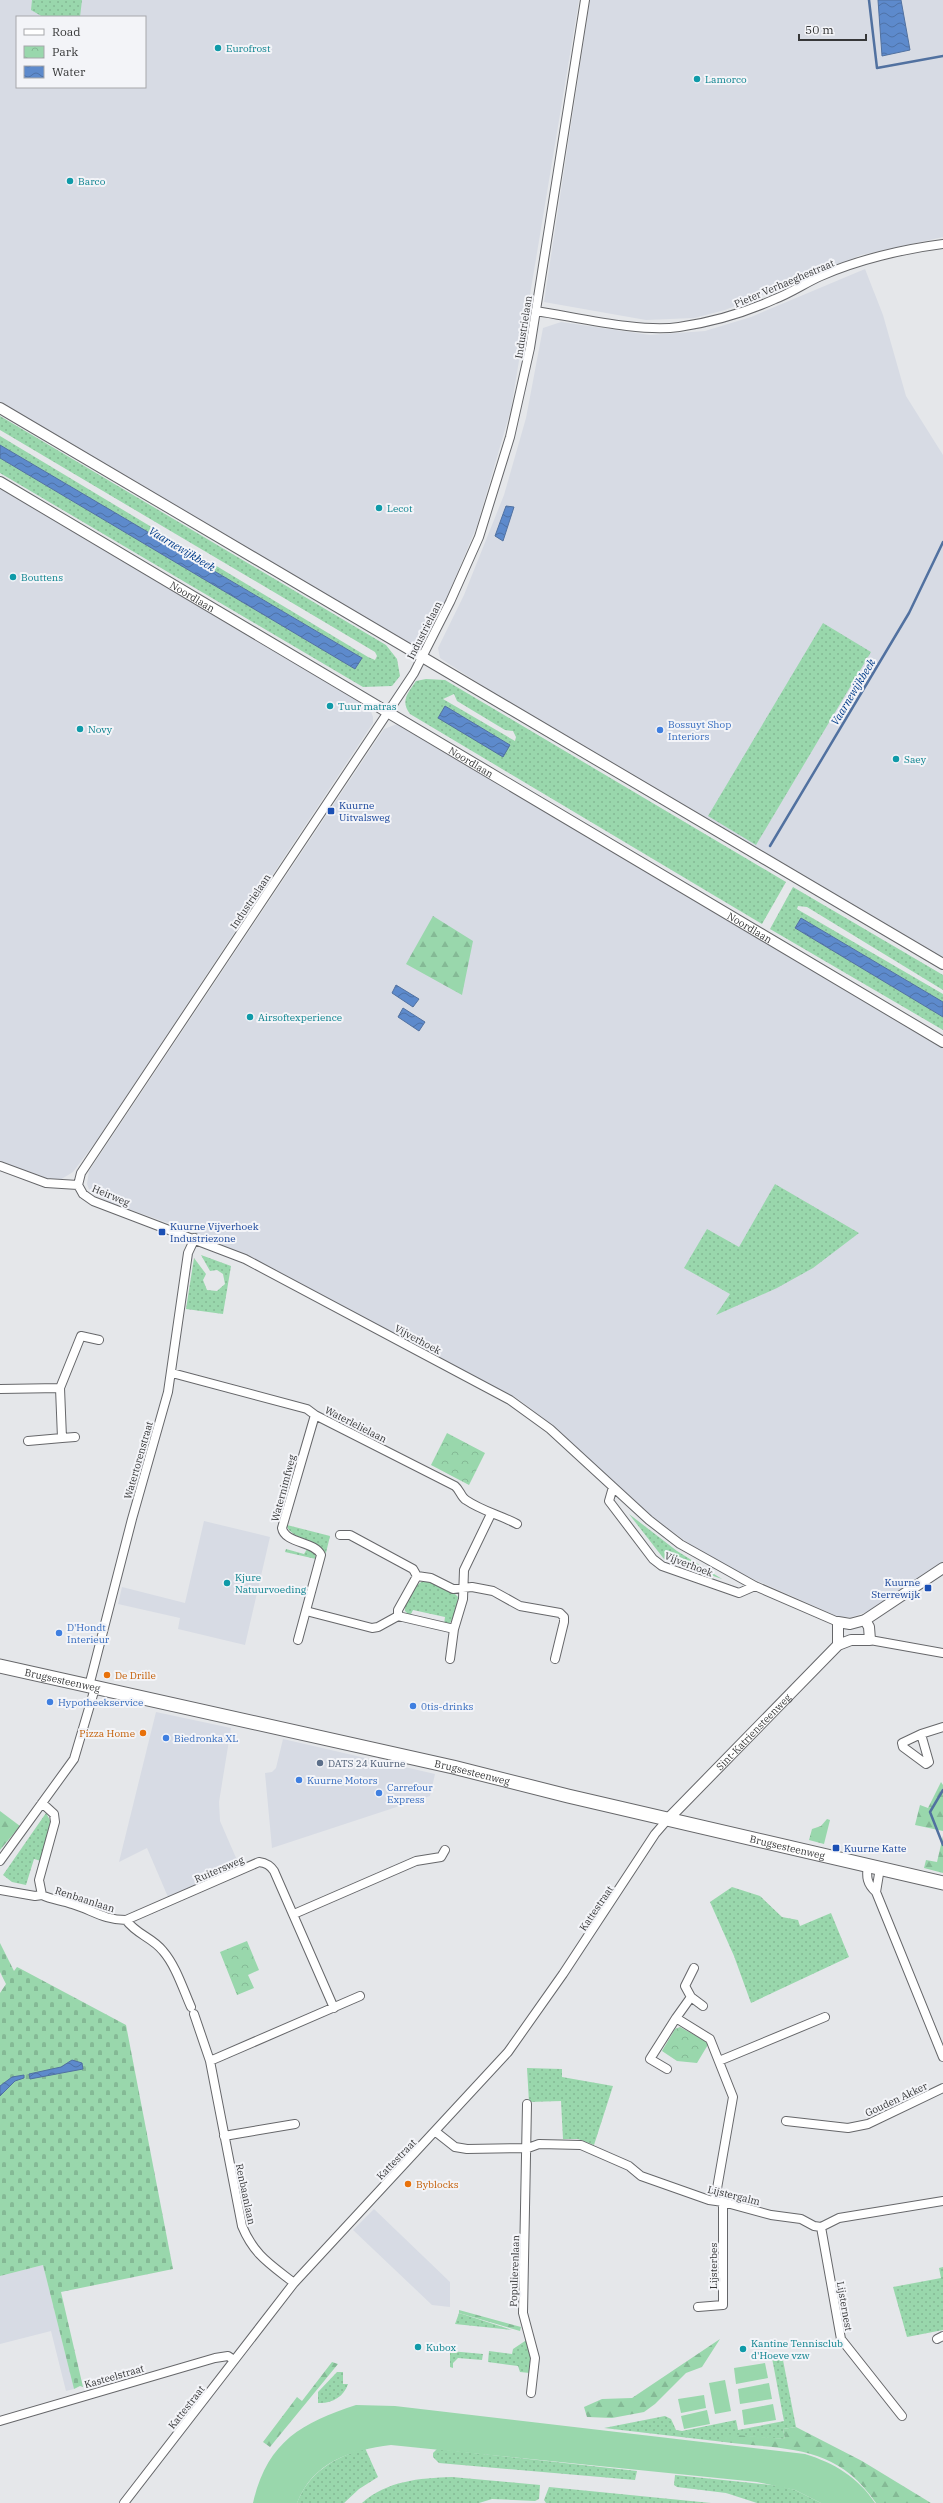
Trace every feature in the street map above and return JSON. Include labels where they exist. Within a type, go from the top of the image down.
[{"type":"main road","name":"Brugsesteenweg","points":[[0,1666],[453,1767],[668,1819],[943,1882]]},
{"type":"street","name":"Industrielaan","points":[[78,1186],[81,1173],[387,713],[423,656],[479,537],[494,492],[521,393],[536,311],[585,0]]},
{"type":"street","name":"Pieter Verhaeghestraat","points":[[536,311],[652,328],[684,326],[726,318],[775,299],[822,276],[867,260],[914,247],[943,244]]},
{"type":"street","points":[[0,408],[423,656],[943,964]]},
{"type":"street","name":"Noordlaan","points":[[0,482],[943,1042]]},
{"type":"street","name":"Heirweg","points":[[0,1166],[46,1183],[78,1186],[83,1194],[93,1201],[194,1238]]},
{"type":"street","name":"Watertorenstraat","points":[[0,1861],[74,1760],[172,1373],[188,1254],[194,1238]]},
{"type":"street","name":"Vijverhoek","points":[[194,1238],[245,1259],[510,1400],[550,1429],[649,1520],[680,1544],[755,1586],[838,1622]]},
{"type":"street","points":[[62,1438],[60,1388],[81,1336],[99,1340]]},
{"type":"street","name":"Waterlelielaan","points":[[172,1373],[307,1409],[315,1415],[455,1486],[466,1500],[491,1514],[501,1516],[517,1524]]},
{"type":"street","points":[[0,1389],[60,1388]]},
{"type":"street","name":"Waternimfweg","points":[[298,1640],[321,1555],[316,1549],[285,1535],[282,1528],[315,1415]]},
{"type":"street","points":[[28,1441],[75,1437]]},
{"type":"street","name":"Vijverhoek","points":[[613,1487],[609,1501],[652,1559],[662,1566],[739,1593],[755,1586]]},
{"type":"street","points":[[450,1659],[454,1629],[463,1599],[464,1570],[491,1514]]},
{"type":"street","points":[[340,1535],[350,1535],[413,1569],[418,1576],[431,1578],[452,1589],[472,1587],[493,1591],[520,1606],[560,1613],[564,1617],[564,1622],[555,1659]]},
{"type":"street","points":[[943,1568],[865,1620],[850,1624],[838,1622],[838,1645],[851,1640],[870,1640],[943,1653]]},
{"type":"street","points":[[398,1616],[398,1610],[418,1576]]},
{"type":"street","points":[[306,1611],[372,1628],[378,1627],[398,1616],[454,1629]]},
{"type":"street","points":[[865,1620],[869,1627],[870,1640]]},
{"type":"street","name":"Sint-Katriensteenweg","points":[[668,1819],[838,1645]]},
{"type":"street","points":[[920,1734],[943,1727]]},
{"type":"street","points":[[42,1803],[54,1814],[55,1822],[39,1880],[42,1894]]},
{"type":"street","name":"Kattestraat","points":[[124,2503],[294,2283],[436,2132],[525,2030],[656,1834],[668,1819]]},
{"type":"street","points":[[294,1914],[416,1861],[440,1857],[445,1850]]},
{"type":"street","name":"Ruitersweg","points":[[126,1920],[259,1862],[270,1865],[294,1914],[334,2008]]},
{"type":"street","points":[[874,1867],[866,1876],[870,1887],[876,1892]]},
{"type":"street","points":[[874,1867],[876,1892],[943,2057]]},
{"type":"street","name":"Renbaanlaan","points":[[0,1890],[35,1896],[42,1894],[51,1899],[72,1904],[111,1920],[126,1920],[134,1931],[151,1939],[163,1950],[172,1964],[192,2010],[210,2061],[242,2226],[249,2245],[294,2283]]},
{"type":"street","points":[[694,1968],[685,1986],[691,1997],[703,2006]]},
{"type":"street","points":[[210,2061],[360,1996]]},
{"type":"street","points":[[667,2069],[650,2059],[691,1997]]},
{"type":"street","points":[[719,2061],[825,2017]]},
{"type":"street","points":[[676,2018],[710,2039],[733,2097],[719,2201]]},
{"type":"street","name":"Gouden Akker","points":[[786,2121],[848,2128],[862,2126],[943,2088]]},
{"type":"street","points":[[527,2104],[528,2148]]},
{"type":"street","points":[[224,2136],[295,2124]]},
{"type":"street","name":"Lijstergalm","points":[[436,2132],[455,2146],[467,2149],[528,2148],[539,2144],[581,2145],[629,2166],[642,2176],[709,2200],[719,2201],[771,2215],[801,2219],[821,2226]]},
{"type":"street","name":"Populierenlaan","points":[[528,2148],[523,2313],[534,2358],[531,2393]]},
{"type":"street","name":"Lijsterbes","points":[[698,2307],[723,2305],[719,2201]]},
{"type":"street","points":[[821,2226],[839,2218],[943,2201]]},
{"type":"street","name":"Lijsternest","points":[[821,2226],[840,2339],[902,2416]]},
{"type":"street","name":"Kasteelstraat","points":[[0,2421],[215,2358],[228,2356],[234,2360]]},
{"type":"shaded area","points":[[0,0],[579,0],[511,409],[477,526],[447,597],[427,635],[421,640],[412,644],[405,642],[0,403]]},
{"type":"shaded area","points":[[590,0],[943,0],[943,237],[861,255],[725,310],[694,318],[646,320],[544,302]]},
{"type":"shaded area","points":[[865,269],[883,315],[906,396],[943,455],[943,961],[524,713],[440,658],[438,648],[464,595],[504,495],[526,418],[543,328],[561,322],[650,335],[705,331],[751,317]]},
{"type":"shaded area","points":[[0,488],[369,706],[373,717],[373,723],[97,1140],[73,1172],[60,1180],[44,1178],[0,1162]]},
{"type":"shaded area","points":[[397,724],[943,1045],[943,1562],[869,1611],[852,1617],[839,1617],[733,1570],[691,1545],[651,1516],[546,1420],[518,1399],[240,1253],[191,1231],[108,1202],[89,1189],[87,1184],[89,1171],[384,729]]},
{"type":"shaded area","points":[[204,1521],[270,1537],[245,1645],[178,1629],[180,1618],[118,1604],[122,1587],[185,1603]]},
{"type":"shaded area","points":[[156,1712],[231,1728],[219,1802],[220,1821],[240,1867],[168,1897],[147,1848],[119,1862]]},
{"type":"shaded area","points":[[283,1739],[435,1774],[430,1796],[272,1848],[265,1773],[272,1772],[276,1768]]},
{"type":"shaded area","points":[[374,2209],[450,2282],[450,2307],[432,2305],[353,2230]]},
{"type":"shaded area","points":[[43,2265],[74,2389],[66,2391],[51,2331],[0,2344],[0,2276]]},
{"type":"green space","points":[[32,0],[82,0],[80,16],[41,16],[31,10]]},
{"type":"green space","points":[[0,416],[386,645],[397,659],[400,676],[392,686],[363,687],[0,473],[0,458],[355,669],[362,658],[0,445],[0,436],[368,657],[375,660],[377,656],[375,652],[0,430]]},
{"type":"green space","points":[[823,623],[871,652],[756,845],[708,816]]},
{"type":"green space","points":[[426,679],[445,680],[786,882],[762,924],[410,714],[405,701],[408,693],[416,681]],"holes":[[[454,694],[457,701],[505,730],[513,731],[516,737],[515,741],[443,699]],[[445,706],[510,745],[438,718]]]},
{"type":"green space","points":[[793,887],[943,975],[943,990],[807,907],[798,906],[797,909],[943,994],[943,1002],[801,918],[795,928],[943,1017],[943,1030],[770,929]]},
{"type":"green space","points":[[433,916],[473,941],[462,995],[406,964]]},
{"type":"green space","points":[[775,1184],[859,1233],[813,1268],[777,1288],[716,1315],[730,1294],[684,1268],[707,1229],[739,1247]]},
{"type":"green space","points":[[201,1255],[231,1266],[223,1314],[186,1309],[194,1258],[206,1274],[203,1280],[207,1290],[217,1291],[225,1284],[223,1274],[217,1270],[210,1271]]},
{"type":"green space","points":[[447,1433],[485,1453],[469,1485],[431,1465]]},
{"type":"green space","points":[[629,1514],[677,1551],[722,1579],[664,1559]]},
{"type":"green space","points":[[287,1525],[330,1536],[326,1553],[297,1536],[288,1529]]},
{"type":"green space","points":[[286,1549],[304,1554],[307,1549],[315,1553],[316,1559],[285,1552]]},
{"type":"green space","points":[[426,1580],[454,1593],[458,1597],[455,1616],[449,1624],[444,1624],[445,1617],[413,1610],[410,1616],[405,1611],[406,1602],[411,1592],[418,1584]]},
{"type":"green space","points":[[941,1782],[943,1785],[943,1831],[915,1825],[920,1805],[928,1808]]},
{"type":"green space","points":[[0,1811],[20,1826],[0,1850]]},
{"type":"green space","points":[[46,1813],[51,1822],[41,1861],[34,1859],[26,1885],[12,1882],[3,1875]]},
{"type":"green space","points":[[827,1819],[830,1820],[824,1844],[809,1840],[812,1829],[821,1826]]},
{"type":"green space","points":[[943,1836],[943,1873],[924,1868],[926,1860],[937,1862]]},
{"type":"green space","points":[[732,1887],[760,1896],[782,1917],[798,1920],[800,1926],[831,1913],[849,1957],[751,2003],[734,1956],[710,1902]]},
{"type":"green space","points":[[247,1941],[259,1970],[248,1975],[254,1988],[237,1995],[220,1952]]},
{"type":"green space","points":[[0,1943],[14,1971],[17,1967],[126,2025],[173,2269],[61,2292],[83,2387],[80,2386],[74,2389],[43,2265],[0,2276],[0,1993],[6,1984],[0,1972]]},
{"type":"green space","points":[[680,2027],[709,2043],[697,2063],[677,2061],[662,2051],[675,2029]]},
{"type":"green space","points":[[527,2068],[562,2069],[562,2077],[613,2086],[594,2145],[578,2139],[563,2139],[561,2101],[529,2102]]},
{"type":"green space","points":[[943,2267],[943,2330],[907,2337],[893,2287],[941,2278],[939,2268]]},
{"type":"green space","points":[[459,2310],[521,2327],[520,2331],[459,2313]]},
{"type":"green space","points":[[459,2313],[512,2330],[455,2324]]},
{"type":"green space","points":[[528,2339],[531,2356],[530,2373],[520,2372],[518,2366],[488,2362],[489,2351],[512,2354],[513,2349]]},
{"type":"green space","points":[[720,2339],[702,2367],[686,2373],[655,2404],[644,2412],[612,2418],[587,2417],[584,2407],[602,2399],[632,2398]]},
{"type":"green space","points":[[450,2351],[483,2354],[482,2360],[458,2358],[453,2363],[453,2368],[450,2367]]},
{"type":"green space","points":[[782,2355],[796,2427],[783,2429],[785,2439],[725,2435],[724,2442],[604,2428],[665,2416],[671,2419],[676,2430],[682,2431],[736,2420],[738,2430],[784,2421],[772,2358]]},
{"type":"green space","points":[[332,2362],[338,2364],[270,2447],[263,2442],[297,2397],[302,2401]]},
{"type":"green space","points":[[765,2363],[768,2378],[736,2384],[734,2368]]},
{"type":"green space","points":[[337,2372],[343,2372],[343,2384],[348,2384],[346,2389],[340,2396],[332,2401],[318,2403],[318,2392]]},
{"type":"green space","points":[[725,2380],[731,2411],[715,2414],[709,2383]]},
{"type":"green space","points":[[769,2383],[772,2399],[740,2404],[738,2389]]},
{"type":"green space","points":[[704,2395],[706,2408],[681,2413],[678,2399]]},
{"type":"green space","points":[[773,2404],[776,2420],[744,2425],[742,2410]]},
{"type":"green space","points":[[356,2405],[395,2406],[805,2454],[826,2462],[853,2478],[875,2503],[821,2503],[795,2490],[757,2482],[391,2445],[361,2450],[335,2460],[313,2477],[304,2489],[297,2503],[253,2503],[259,2482],[267,2464],[277,2450],[289,2438],[319,2419]]},
{"type":"green space","points":[[707,2410],[710,2424],[684,2429],[681,2416]]},
{"type":"green space","points":[[796,2427],[862,2461],[931,2503],[876,2503],[861,2484],[844,2470],[827,2460],[809,2453],[790,2449],[724,2442],[724,2434],[785,2439],[783,2429]]},
{"type":"green space","points":[[365,2448],[378,2477],[359,2489],[344,2503],[297,2503],[308,2483],[324,2468],[343,2456]]},
{"type":"green space","points":[[437,2449],[637,2471],[635,2480],[439,2463],[433,2457],[433,2453]]},
{"type":"green space","points":[[675,2475],[780,2486],[795,2490],[821,2503],[757,2503],[726,2493],[677,2487],[674,2485]]},
{"type":"green space","points":[[452,2477],[540,2485],[539,2499],[535,2501],[492,2499],[479,2503],[362,2503],[393,2485],[428,2478]]},
{"type":"green space","points":[[549,2487],[711,2503],[546,2503],[544,2500]]},
{"type":"water","points":[[878,0],[901,0],[910,50],[882,56]]},
{"type":"water","points":[[0,445],[362,658],[355,669],[0,458]]},
{"type":"water","points":[[506,506],[514,507],[503,541],[495,536]]},
{"type":"water","points":[[445,706],[510,745],[503,757],[438,718]]},
{"type":"water","points":[[801,918],[943,1002],[943,1017],[795,928]]},
{"type":"water","points":[[396,985],[419,999],[413,1007],[392,993]]},
{"type":"water","points":[[403,1008],[425,1022],[419,1031],[398,1017]]},
{"type":"water","points":[[72,2060],[82,2063],[83,2069],[30,2079],[29,2074],[61,2067]]},
{"type":"water","points":[[24,2075],[24,2078],[15,2081],[0,2096],[0,2086],[12,2077]]},
{"type":"waterway","points":[[869,0],[877,68],[943,56]]},
{"type":"waterway","name":"Vaarnewijkbeek","points":[[770,846],[909,613],[943,542]]},
{"type":"waterway","points":[[943,1790],[930,1812],[943,1845]]},
{"type":"place","name":"Eurofrost","points":[[218,48]]},
{"type":"place","name":"Lamorco","points":[[697,79]]},
{"type":"place","name":"Barco","points":[[70,181]]},
{"type":"place","name":"Lecot","points":[[379,508]]},
{"type":"place","name":"Bouttens","points":[[13,577]]},
{"type":"place","name":"Tuur matras","points":[[330,706]]},
{"type":"place","name":"Novy","points":[[80,729]]},
{"type":"place","name":"Bossuyt Shop Interiors","points":[[660,730]]},
{"type":"place","name":"Saey","points":[[896,759]]},
{"type":"place","name":"Kuurne Uitvalsweg","points":[[331,811]]},
{"type":"place","name":"Airsoftexperience","points":[[250,1017]]},
{"type":"place","name":"Kuurne Vijverhoek Industriezone","points":[[162,1232]]},
{"type":"place","name":"Kjure Natuurvoeding","points":[[227,1583]]},
{"type":"place","name":"Kuurne Sterrewijk","points":[[928,1588]]},
{"type":"place","name":"D'Hondt Interieur","points":[[59,1633]]},
{"type":"place","name":"De Drille","points":[[107,1675]]},
{"type":"place","name":"Hypotheekservice","points":[[50,1702]]},
{"type":"place","name":"0tis-drinks","points":[[413,1706]]},
{"type":"place","name":"Pizza Home","points":[[143,1733]]},
{"type":"place","name":"Biedronka XL","points":[[166,1738]]},
{"type":"place","name":"DATS 24 Kuurne","points":[[320,1763]]},
{"type":"place","name":"Kuurne Motors","points":[[299,1780]]},
{"type":"place","name":"Carrefour Express","points":[[379,1793]]},
{"type":"place","name":"Kuurne Katte","points":[[836,1848]]},
{"type":"place","name":"Byblocks","points":[[408,2184]]},
{"type":"place","name":"Kubox","points":[[418,2347]]},
{"type":"place","name":"Kantine Tennisclub d'Hoeve vzw","points":[[743,2349]]}]
